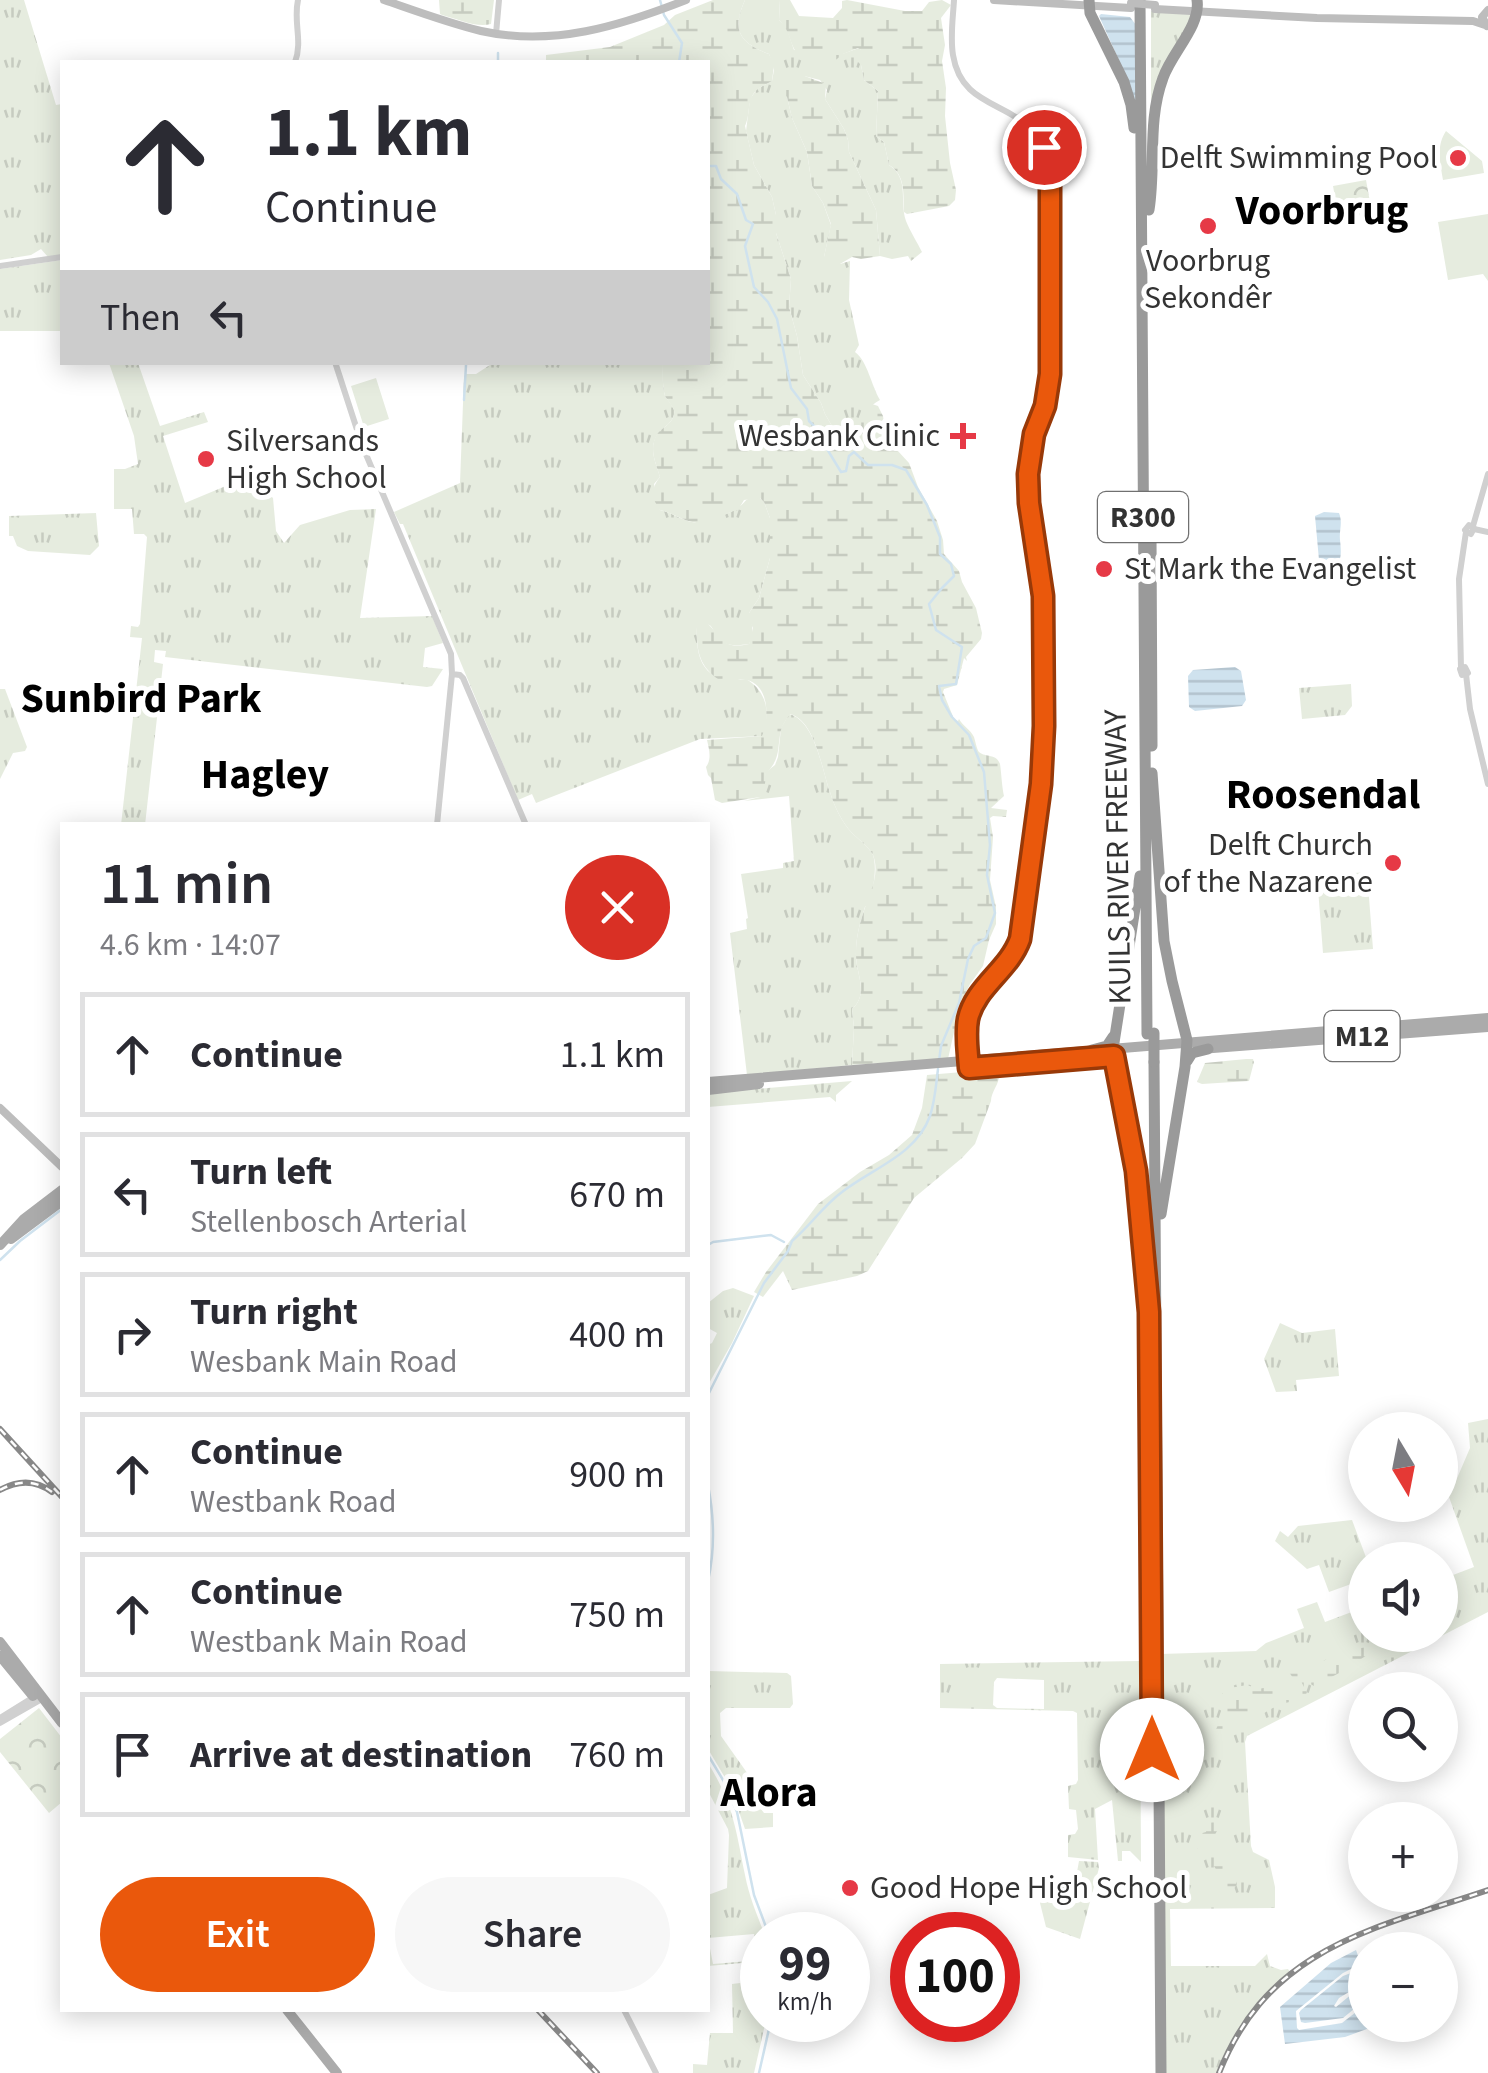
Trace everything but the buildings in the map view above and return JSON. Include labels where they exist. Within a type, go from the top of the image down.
[{"type":"highway","points":[[1089,2],[1130,97],[1139,200],[1145,213]]},
{"type":"highway","name":"KUILS RIVER FREEWAY","points":[[1143,4],[1157,2073]]},
{"type":"highway","points":[[1145,213],[1151,194],[1153,125],[1159,91],[1172,58],[1200,10]]},
{"type":"highway","points":[[1149,777],[1138,891],[1114,1052],[1136,1171],[1152,1312]]},
{"type":"highway","points":[[1149,777],[1164,941],[1187,1047],[1162,1201],[1152,1312]]},
{"type":"highway","points":[[1092,1050],[1109,1045],[1115,1033]]},
{"type":"highway","points":[[1185,1068],[1192,1053],[1208,1049]]},
{"type":"main road","points":[[384,0],[496,34],[534,37],[603,29],[686,0]]},
{"type":"main road","points":[[994,0],[1143,4],[1317,18],[1473,20],[1487,26]]},
{"type":"main road","points":[[1074,0],[1089,2]]},
{"type":"main road","points":[[1200,10],[1472,16],[1485,12],[1483,21],[1487,26]]},
{"type":"main road","name":"M12","points":[[710,1090],[1488,1018]]},
{"type":"main road","name":"M12","points":[[1187,1047],[1208,1049],[1488,1027]]},
{"type":"main road","name":"M12","points":[[969,1065],[1092,1050],[1114,1052]]},
{"type":"main road","name":"M12","points":[[710,1082],[928,1068]]},
{"type":"main road","points":[[0,1108],[60,1162]]},
{"type":"main road","points":[[0,1247],[60,1194]]},
{"type":"main road","points":[[0,1642],[60,1729]]},
{"type":"main road","points":[[0,1656],[60,1722]]},
{"type":"main road","points":[[288,2012],[336,2073]]},
{"type":"street","points":[[297,60],[300,48],[298,0]]},
{"type":"street","points":[[496,34],[499,0]]},
{"type":"street","points":[[954,0],[952,46],[961,77],[982,100],[1028,124],[1042,143],[1048,160],[1050,374],[1029,460],[1028,489],[1043,596],[1041,784],[1022,934],[1013,956],[972,1008],[966,1033],[969,1065]]},
{"type":"street","points":[[1484,0],[1485,12]]},
{"type":"street","points":[[0,264],[60,257]]},
{"type":"street","points":[[336,365],[362,446],[449,645],[452,674],[437,822]]},
{"type":"street","points":[[1488,474],[1465,547],[1459,594],[1467,691],[1488,784]]},
{"type":"street","points":[[1471,530],[1488,533]]},
{"type":"street","points":[[452,674],[463,678],[525,822]]},
{"type":"street","points":[[0,1721],[39,1698]]},
{"type":"street","points":[[625,2012],[656,2073]]},
{"type":"green space","points":[[0,0],[24,0],[56,105],[60,104],[60,255],[48,257],[41,249],[31,255],[0,260]]},
{"type":"green space","points":[[439,0],[494,0],[491,24],[473,24],[442,15]]},
{"type":"green space","points":[[713,0],[745,0],[739,20],[741,34],[751,45],[769,54],[774,65],[772,81],[752,97],[745,126],[754,165],[772,197],[776,233],[791,279],[789,307],[803,375],[836,433],[853,431],[860,415],[872,404],[878,406],[886,438],[909,463],[937,521],[944,554],[959,571],[976,608],[981,639],[967,661],[964,658],[957,685],[943,692],[954,719],[959,719],[972,734],[979,752],[1000,764],[1004,796],[991,808],[1007,810],[1006,817],[990,818],[990,880],[996,924],[983,966],[960,1005],[948,1059],[852,1065],[852,1009],[861,989],[857,943],[875,878],[875,863],[871,852],[839,814],[806,726],[790,714],[786,720],[760,797],[722,803],[715,800],[708,775],[707,740],[762,736],[766,712],[764,696],[755,683],[723,682],[704,665],[697,644],[697,627],[707,623],[728,644],[749,644],[753,628],[749,613],[759,598],[770,558],[770,518],[760,498],[744,500],[738,510],[701,523],[660,510],[654,497],[660,477],[654,441],[674,414],[664,392],[663,365],[710,365],[710,60],[546,60],[546,55],[610,47],[664,25],[675,15]]},
{"type":"green space","points":[[745,0],[780,0],[779,20],[786,26],[794,50],[842,54],[861,50],[864,80],[878,91],[876,136],[884,142],[889,165],[900,177],[906,221],[922,252],[911,261],[908,256],[880,256],[876,210],[849,152],[844,129],[825,99],[827,90],[820,80],[804,76],[787,97],[807,152],[812,186],[831,225],[824,257],[840,264],[850,261],[849,300],[859,345],[855,352],[880,400],[855,427],[844,433],[836,433],[803,375],[789,307],[791,279],[776,233],[772,197],[754,165],[746,131],[750,99],[757,89],[772,81],[774,70],[769,54],[751,45],[741,34],[739,20]]},
{"type":"green space","points":[[780,0],[790,0],[799,16],[833,18],[842,8],[842,1],[847,0],[905,11],[922,11],[929,2],[942,0],[951,5],[941,18],[945,116],[956,190],[955,200],[949,206],[904,212],[901,180],[889,165],[884,142],[876,136],[878,91],[864,80],[856,60],[861,50],[843,54],[832,63],[801,57],[779,20]]},
{"type":"green space","points":[[1151,11],[1192,14],[1151,118]]},
{"type":"green space","points":[[784,72],[826,84],[825,99],[844,129],[849,152],[876,210],[880,256],[852,257],[824,266],[831,224],[812,186],[807,152],[781,90]]},
{"type":"green space","name":"Delft Swimming Pool","points":[[1446,131],[1482,161],[1484,173],[1443,180],[1440,148]]},
{"type":"green space","points":[[1366,180],[1372,213],[1339,219],[1333,186]]},
{"type":"green space","points":[[1488,214],[1488,281],[1483,274],[1448,280],[1438,222]]},
{"type":"green space","points":[[60,260],[60,331],[0,331],[0,269]]},
{"type":"green space","points":[[110,365],[139,365],[160,426],[204,412],[208,422],[163,436],[185,503],[251,478],[273,498],[276,531],[284,543],[300,525],[350,510],[376,509],[360,618],[432,616],[443,643],[425,648],[423,667],[443,669],[432,686],[165,657],[166,651],[155,650],[154,662],[163,664],[145,822],[121,822],[142,638],[130,637],[131,626],[140,624],[147,537],[134,534],[132,509],[114,509],[114,469],[138,464],[134,436]]},
{"type":"green space","points":[[490,365],[663,365],[664,392],[674,414],[653,447],[660,477],[654,484],[660,510],[700,523],[732,511],[749,498],[760,498],[770,518],[770,558],[759,598],[749,613],[749,644],[726,644],[707,624],[697,627],[698,651],[706,669],[722,678],[746,679],[759,690],[767,711],[763,736],[700,739],[536,803],[532,794],[518,800],[403,524],[394,512],[460,483],[464,377]]},
{"type":"green space","points":[[376,378],[389,419],[364,427],[351,386]]},
{"type":"green space","points":[[96,513],[99,546],[90,555],[28,551],[9,536],[9,516]]},
{"type":"green space","points":[[1351,684],[1352,706],[1345,715],[1302,719],[1299,688]]},
{"type":"green space","points":[[0,689],[5,689],[27,747],[13,753],[0,779]]},
{"type":"green space","points":[[789,714],[798,718],[811,736],[839,814],[873,855],[874,878],[857,943],[861,989],[852,1009],[852,1065],[747,1075],[730,933],[747,929],[741,874],[783,868],[783,863],[794,861],[789,796],[744,801],[760,797],[766,772],[778,757],[781,728]]},
{"type":"green space","points":[[1367,872],[1373,949],[1323,953],[1317,876]]},
{"type":"green space","points":[[1253,1059],[1249,1081],[1197,1082],[1205,1063]]},
{"type":"green space","points":[[998,1069],[998,1081],[975,1144],[914,1198],[868,1271],[792,1290],[783,1271],[763,1297],[754,1292],[818,1204],[912,1135],[922,1108],[927,1075]]},
{"type":"green space","points":[[852,1081],[836,1095],[836,1102],[830,1097],[710,1107],[710,1093]]},
{"type":"green space","points":[[733,1288],[754,1296],[710,1382],[710,1344],[717,1333],[710,1329],[710,1301]]},
{"type":"green space","points":[[1280,1323],[1302,1333],[1335,1329],[1339,1376],[1296,1380],[1297,1391],[1276,1392],[1264,1359]]},
{"type":"green space","points":[[1488,1419],[1488,1612],[1458,1627],[1458,1573],[1474,1567],[1458,1522],[1458,1476],[1470,1448],[1468,1423]]},
{"type":"green space","points":[[1353,1522],[1360,1542],[1348,1542],[1348,1585],[1329,1592],[1319,1565],[1307,1569],[1275,1541],[1280,1531],[1288,1537],[1298,1526]]},
{"type":"green space","points":[[1317,1602],[1325,1622],[1348,1613],[1348,1652],[1410,1652],[1371,1672],[1348,1672],[1348,1684],[1247,1736],[1251,1846],[1253,1852],[1269,1860],[1275,1908],[1170,1909],[1171,1966],[1255,1966],[1267,1954],[1270,1966],[1290,1972],[1248,2018],[1218,2073],[1164,2073],[1161,1654],[1256,1651],[1304,1628],[1297,1609]]},
{"type":"green space","points":[[1370,1652],[1314,1686],[1305,1681],[1304,1671],[1335,1655]]},
{"type":"green space","points":[[1140,1661],[1141,1862],[1130,1851],[1122,1851],[1122,1861],[1118,1861],[1112,1800],[1095,1809],[1098,1860],[1068,1857],[1068,1835],[1078,1829],[1076,1810],[1069,1809],[1068,1786],[1078,1780],[1077,1713],[940,1708],[940,1664]],"holes":[[[997,1678],[1044,1680],[1044,1709],[993,1705]]]},
{"type":"green space","points":[[1298,1668],[1307,1693],[1248,1724],[1241,1721],[1230,1736],[1210,1743],[1221,1716],[1219,1696],[1230,1688],[1274,1686],[1285,1677],[1294,1684],[1289,1672]]},
{"type":"green space","points":[[710,1671],[787,1673],[791,1676],[790,1708],[726,1708],[720,1713],[721,1736],[755,1784],[762,1784],[761,1809],[773,1813],[773,1827],[745,1829],[730,1786],[710,1752]]},
{"type":"green space","points":[[39,1708],[60,1735],[60,1804],[49,1813],[0,1752],[0,1739]]},
{"type":"green space","points":[[710,1766],[728,1804],[757,1912],[740,1912],[740,1935],[710,1938],[710,1894],[727,1888],[729,1835],[710,1795]]},
{"type":"green space","points":[[1216,1817],[1216,1850],[1236,1869],[1237,1884],[1225,1895],[1208,1891],[1220,1876],[1208,1856],[1191,1843],[1206,1832]]},
{"type":"green space","points":[[1079,1861],[1098,1862],[1099,1868],[1080,1939],[1046,1927],[1040,1903],[1041,1884],[1075,1883]]},
{"type":"green space","points":[[710,1948],[713,1964],[740,1962],[710,1966]]},
{"type":"green space","points":[[740,1983],[740,2042],[761,2042],[754,2073],[693,2073],[693,2064],[707,2065],[710,2033],[733,2033],[732,1984]]},
{"type":"water","points":[[1099,16],[1130,17],[1136,25],[1137,110]]},
{"type":"water","points":[[1339,513],[1340,517],[1341,552],[1336,564],[1319,560],[1315,516]]},
{"type":"water","points":[[1235,667],[1241,671],[1246,700],[1242,706],[1195,711],[1189,707],[1188,676],[1193,670]]},
{"type":"water","points":[[1348,1954],[1348,1970],[1296,2011],[1297,2028],[1342,2023],[1348,2018],[1348,2036],[1285,2044],[1280,2007],[1331,1963]]},
{"type":"water","points":[[1348,1974],[1348,1993],[1334,2006],[1348,1997],[1348,2014],[1343,2018],[1301,2022],[1301,2010]]},
{"type":"waterway","points":[[660,0],[664,15],[682,43],[679,60]]},
{"type":"waterway","points":[[498,53],[498,60]]},
{"type":"waterway","points":[[710,166],[716,166],[721,179],[737,194],[746,220],[753,224],[745,246],[754,287],[777,319],[791,388],[807,409],[809,421],[821,433],[841,472],[846,471],[849,456],[854,452],[868,465],[892,465],[906,470],[940,537],[940,554],[951,564],[954,576],[929,604],[936,630],[962,647],[956,684],[939,686],[952,717],[969,735],[984,772],[990,845],[987,875],[995,913],[986,938],[974,946],[968,959],[959,1003],[939,1061]]},
{"type":"waterway","points":[[464,400],[466,365]]},
{"type":"waterway","points":[[710,1391],[764,1283],[792,1241],[835,1198],[915,1141],[932,1110],[938,1069]]},
{"type":"waterway","points":[[0,1260],[60,1211]]},
{"type":"waterway","points":[[710,1244],[771,1235],[784,1242]]},
{"type":"waterway","points":[[710,1497],[710,1569]]},
{"type":"waterway","points":[[710,1758],[737,1812],[760,1912]]},
{"type":"waterway","points":[[759,2073],[766,2042]]},
{"type":"railway","points":[[0,1429],[60,1495]]},
{"type":"railway","points":[[0,1490],[27,1483],[52,1492]]},
{"type":"railway","points":[[1219,2073],[1240,2031],[1266,1997],[1296,1970],[1366,1932],[1488,1890]]},
{"type":"railway","points":[[540,2012],[597,2073]]},
{"type":"place","name":"Delft Swimming Pool","points":[[1458,158]]},
{"type":"place","name":"Voorbrug Sekondêr","points":[[1208,226]]},
{"type":"place","name":"Wesbank Clinic","points":[[963,436]]},
{"type":"place","name":"Silversands High School","points":[[206,459]]},
{"type":"place","name":"St Mark the Evangelist","points":[[1104,569]]},
{"type":"place","name":"Delft Church of the Nazarene","points":[[1393,863]]},
{"type":"place","name":"Good Hope High School","points":[[850,1888]]},
{"type":"district","name":"Voorbrug","points":[[1322,211]]},
{"type":"district","name":"Sunbird Park","points":[[141,699]]},
{"type":"district","name":"Hagley","points":[[265,775]]},
{"type":"district","name":"Roosendal","points":[[1323,795]]},
{"type":"district","name":"Alora","points":[[769,1793]]},
{"type":"route","points":[[1044,147],[1050,170],[1050,374],[1045,406],[1034,434],[1027,484],[1043,596],[1042,778],[1020,939],[1013,956],[980,994],[968,1018],[966,1033],[969,1068],[1114,1056],[1136,1171],[1149,1312],[1152,1750]]}]
